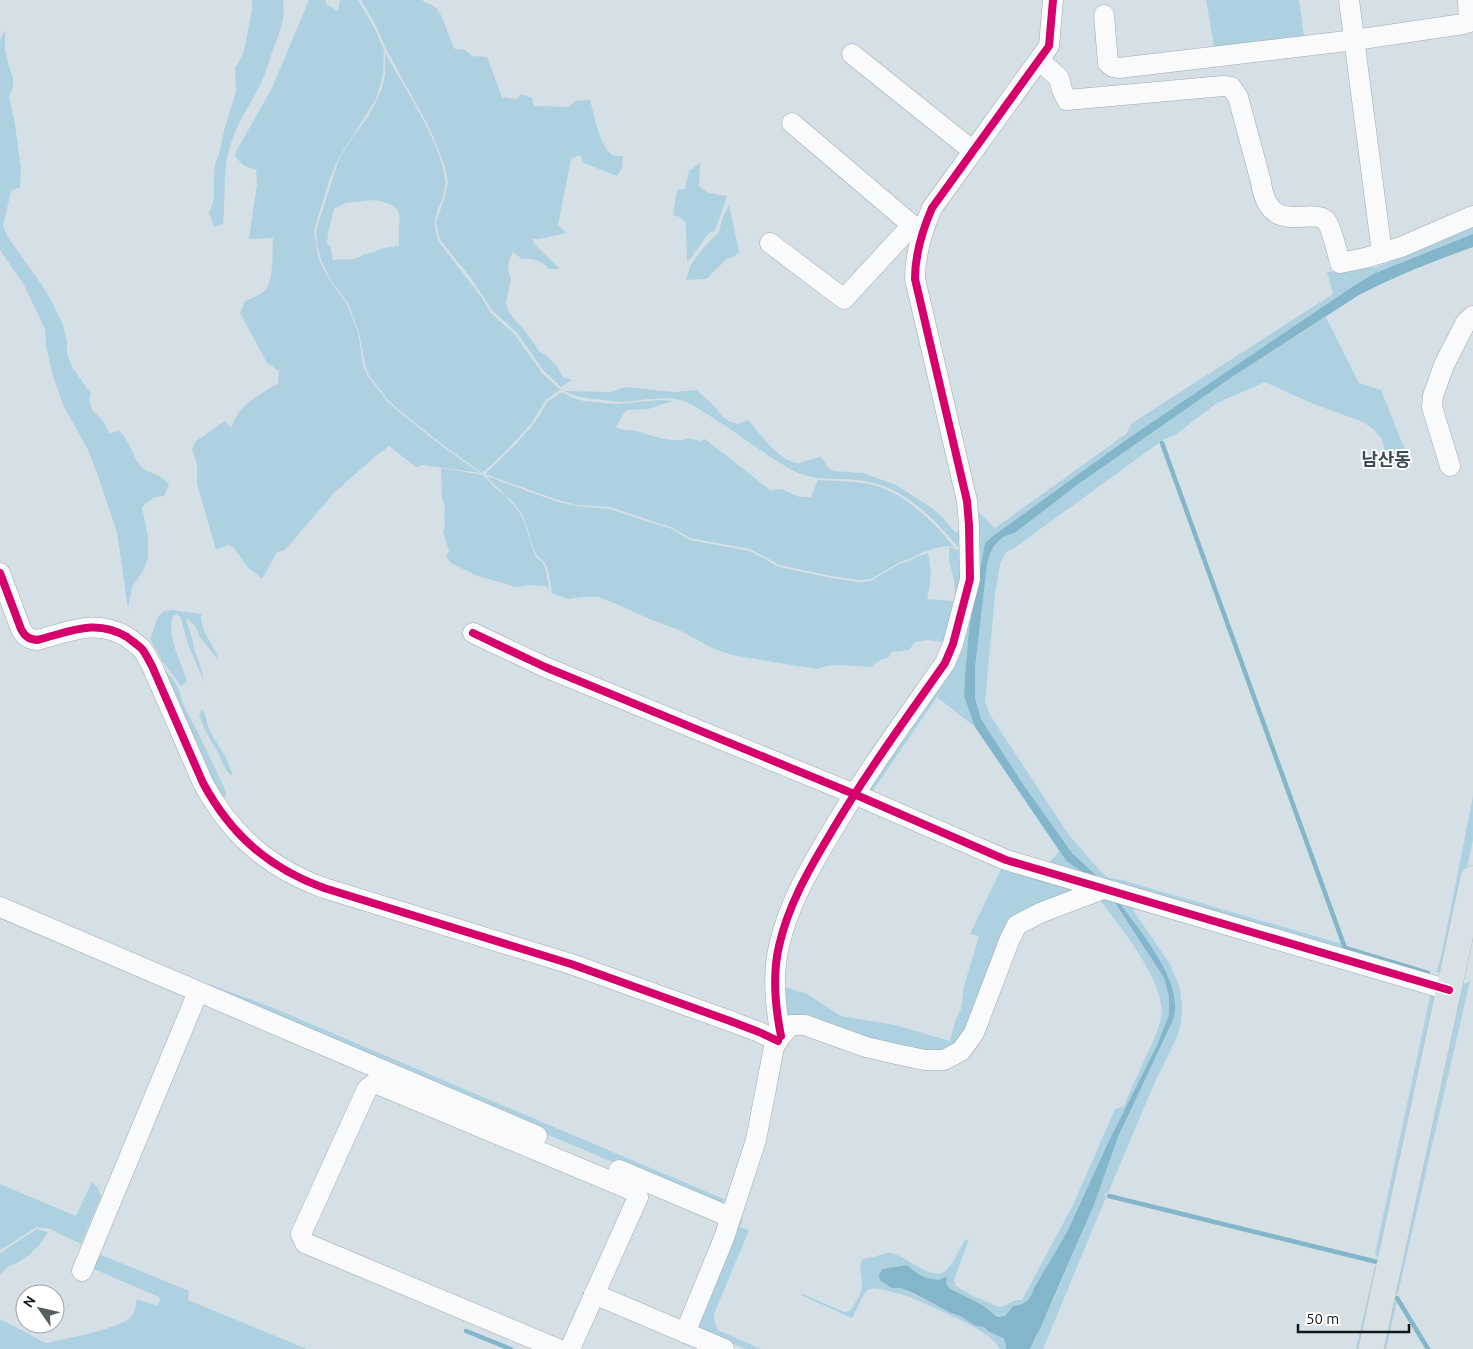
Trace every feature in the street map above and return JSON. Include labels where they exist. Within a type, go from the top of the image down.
[{"type":"main road","points":[[1371,1349],[1473,878]]},
{"type":"street","points":[[770,243],[844,299],[918,226],[1050,46],[1053,0]]},
{"type":"street","points":[[1349,0],[1382,253]]},
{"type":"street","points":[[1104,15],[1108,63],[1113,67],[1119,68],[1354,40],[1463,24],[1469,22],[1468,0]]},
{"type":"street","points":[[852,54],[973,151]]},
{"type":"street","points":[[1039,60],[1059,78],[1062,90],[1068,100],[1223,86],[1231,87],[1238,97],[1263,192],[1270,206],[1276,214],[1291,218],[1320,217],[1327,222],[1340,263],[1401,247],[1473,216]]},
{"type":"street","points":[[792,123],[918,226]]},
{"type":"street","points":[[779,1039],[774,986],[779,946],[795,897],[808,871],[854,794],[944,663],[953,644],[970,579],[970,534],[967,500],[915,279],[918,226]]},
{"type":"street","points":[[1450,466],[1432,407],[1444,364],[1466,322],[1473,316]]},
{"type":"street","points":[[0,573],[21,630],[24,636],[30,640],[98,627],[111,629],[121,634],[143,650],[211,798],[240,835],[266,859],[280,868],[324,888],[571,964],[779,1039]]},
{"type":"street","points":[[473,633],[554,670],[854,794],[1006,860],[1449,990]]},
{"type":"street","points":[[685,1333],[724,1238],[756,1140],[774,1047],[791,1025],[805,1025],[866,1047],[925,1060],[944,1060],[961,1051],[974,1033],[1009,941],[1017,925],[1040,913],[1103,889]]},
{"type":"street","points":[[0,907],[730,1217]]},
{"type":"street","points":[[82,1271],[198,992]]},
{"type":"street","points":[[558,1349],[305,1243],[301,1234],[367,1089],[375,1083],[634,1191],[638,1197],[570,1349]]},
{"type":"street","points":[[594,1294],[724,1349]]},
{"type":"shaded area","points":[[252,0],[283,0],[283,20],[263,78],[237,127],[231,143],[225,173],[223,224],[214,227],[209,213],[214,199],[215,164],[236,92],[235,68],[245,47]]},
{"type":"shaded area","points":[[309,0],[326,0],[326,4],[338,11],[340,0],[358,0],[375,29],[384,50],[383,75],[376,99],[338,159],[329,181],[314,231],[319,260],[330,281],[347,304],[358,332],[363,365],[367,375],[387,401],[399,412],[480,473],[423,465],[416,467],[389,446],[334,493],[284,551],[277,552],[262,579],[247,566],[233,547],[228,545],[216,550],[197,484],[197,465],[192,449],[196,441],[225,421],[231,428],[238,413],[246,405],[278,384],[279,371],[267,363],[240,313],[245,301],[262,293],[269,284],[273,238],[249,239],[257,184],[256,169],[244,165],[235,155],[272,88]]},
{"type":"shaded area","points":[[361,0],[422,0],[433,6],[439,11],[455,49],[465,50],[472,56],[487,57],[502,97],[517,99],[521,94],[532,98],[534,106],[570,107],[574,101],[590,100],[598,128],[607,149],[612,155],[623,156],[622,168],[617,176],[584,163],[580,155],[571,159],[558,225],[567,233],[533,239],[534,244],[560,269],[549,269],[537,261],[522,259],[513,252],[509,260],[508,271],[511,278],[506,303],[509,313],[526,332],[539,351],[556,365],[563,377],[572,380],[561,387],[544,371],[517,333],[492,310],[471,278],[441,241],[436,222],[445,197],[448,181],[445,166],[429,127]]},
{"type":"shaded area","points":[[1206,0],[1299,0],[1304,37],[1331,32],[1334,41],[1215,52]]},
{"type":"shaded area","points":[[5,31],[5,50],[13,77],[13,88],[9,96],[21,170],[20,187],[11,191],[3,226],[9,239],[52,302],[63,325],[67,342],[67,353],[72,367],[91,394],[89,399],[92,410],[103,421],[109,433],[119,431],[123,435],[143,468],[163,478],[169,485],[164,496],[153,498],[142,507],[148,537],[148,558],[143,571],[132,587],[128,609],[117,532],[97,473],[88,450],[64,407],[53,376],[46,346],[45,329],[24,285],[0,250],[0,39]]},
{"type":"shaded area","points":[[385,53],[429,131],[442,164],[445,188],[435,223],[439,242],[482,298],[490,312],[515,335],[542,373],[560,390],[545,401],[531,424],[482,473],[400,411],[388,400],[368,374],[359,332],[348,303],[331,281],[321,260],[317,245],[316,231],[339,159],[368,117],[382,88],[385,75]],"holes":[[[374,200],[393,206],[399,215],[399,246],[384,248],[354,259],[333,260],[330,245],[327,245],[334,209],[345,203]]]},
{"type":"shaded area","points":[[700,163],[699,186],[708,193],[727,196],[715,231],[709,233],[687,263],[686,223],[680,217],[673,215],[677,190],[685,189],[689,171]]},
{"type":"shaded area","points":[[729,205],[739,251],[734,257],[727,259],[706,279],[685,280],[696,258],[718,234]]},
{"type":"shaded area","points":[[1473,225],[1473,234],[1373,274],[1355,285],[985,543],[969,629],[965,676],[964,696],[975,727],[937,697],[872,792],[866,790],[954,652],[975,509],[995,528],[1126,434],[1132,423],[1333,294],[1327,272],[1376,267],[1413,253]]},
{"type":"shaded area","points":[[1473,234],[1473,247],[1415,269],[1359,295],[1232,377],[1077,485],[1016,532],[1003,537],[994,546],[987,565],[975,668],[975,698],[981,719],[1023,784],[1072,853],[1100,879],[1097,881],[1067,862],[975,727],[964,696],[969,629],[985,543],[1126,440],[1355,285],[1373,274]]},
{"type":"shaded area","points":[[1326,317],[1359,383],[1381,390],[1411,465],[1392,464],[1384,459],[1382,439],[1363,422],[1311,403],[1265,382],[1217,403],[1175,435],[1163,440],[1013,549],[1006,552],[1000,564],[995,595],[985,701],[990,715],[1069,835],[1102,873],[1109,878],[1122,880],[1342,944],[1345,950],[1045,868],[1059,851],[1067,862],[1097,881],[1100,879],[1072,853],[1023,784],[981,719],[975,698],[975,668],[987,565],[994,546],[1003,537],[1016,532],[1077,485],[1232,377]]},
{"type":"shaded area","points":[[625,387],[675,392],[697,390],[730,422],[738,424],[748,420],[777,453],[791,462],[798,463],[821,457],[829,469],[834,471],[863,473],[896,485],[929,506],[956,533],[963,528],[965,546],[958,547],[928,515],[904,496],[891,489],[864,481],[812,477],[796,472],[701,410],[684,401],[660,398],[618,402],[584,398],[564,391],[611,392]]},
{"type":"shaded area","points":[[562,392],[584,401],[617,404],[659,400],[673,401],[648,409],[626,410],[616,427],[669,440],[688,438],[700,441],[705,439],[770,490],[782,489],[800,497],[811,497],[818,480],[858,482],[880,487],[911,504],[921,512],[954,547],[940,547],[921,553],[900,562],[871,579],[858,580],[831,576],[780,565],[750,549],[690,538],[673,528],[610,507],[576,505],[558,500],[485,474],[532,426],[547,402]]},
{"type":"shaded area","points":[[441,468],[483,475],[505,495],[519,512],[525,523],[536,557],[543,563],[546,570],[549,590],[546,586],[529,585],[516,587],[475,575],[451,563],[446,557],[449,551],[443,532],[445,507],[442,498]]},
{"type":"shaded area","points":[[486,476],[558,502],[576,506],[609,509],[672,529],[689,540],[750,551],[779,567],[831,578],[858,582],[871,581],[901,563],[928,553],[931,576],[927,599],[955,601],[949,547],[965,552],[950,643],[927,640],[915,642],[909,650],[892,652],[888,658],[882,659],[870,667],[839,665],[817,669],[732,655],[714,649],[677,629],[598,597],[568,599],[552,593],[548,569],[534,550],[521,513]]},
{"type":"shaded area","points":[[172,610],[201,614],[205,633],[219,661],[200,637],[195,626],[187,618],[204,682],[188,644],[180,616],[176,614],[173,616],[171,624],[173,641],[187,682],[181,686],[163,662],[150,639],[158,617],[164,611]]},
{"type":"shaded area","points":[[161,664],[174,680],[226,792],[226,795],[221,800]]},
{"type":"shaded area","points":[[202,710],[205,713],[209,729],[226,758],[233,776],[225,767],[204,728],[199,715]]},
{"type":"shaded area","points":[[1473,796],[1473,840],[1444,971],[1436,972],[1441,957]]},
{"type":"shaded area","points":[[1003,865],[1079,890],[1022,918],[964,1043],[938,1055],[786,1019],[785,987],[807,994],[841,1016],[895,1025],[950,1041],[955,1021],[961,1009],[964,986],[979,936],[970,934]]},
{"type":"shaded area","points":[[1098,898],[1141,904],[1133,910],[1170,964],[1180,988],[1181,1024],[1108,1193],[1104,1194],[1106,1197],[1043,1349],[1030,1349],[1094,1205],[1118,1137],[1174,1018],[1175,1003],[1166,972],[1147,941],[1118,901],[1115,904],[1164,978],[1169,997],[1169,1015],[1157,1045],[1107,1145],[1067,1232],[1030,1298],[1026,1303],[1013,1306],[1005,1316],[997,1317],[984,1306],[949,1288],[946,1283],[946,1276],[939,1281],[930,1279],[907,1265],[883,1269],[892,1288],[901,1288],[960,1316],[976,1326],[984,1327],[989,1332],[1003,1338],[1006,1349],[1000,1349],[994,1341],[959,1319],[910,1297],[881,1289],[871,1289],[866,1292],[852,1318],[801,1295],[801,1293],[844,1312],[850,1311],[862,1289],[860,1266],[863,1259],[887,1253],[895,1254],[925,1270],[939,1273],[948,1269],[964,1241],[969,1239],[954,1280],[956,1286],[973,1296],[999,1307],[1022,1300],[1074,1203],[1115,1109],[1124,1106],[1156,1035],[1161,1018],[1161,1004],[1157,989],[1149,972],[1129,938]]},
{"type":"shaded area","points":[[1118,901],[1147,940],[1166,971],[1175,1003],[1174,1018],[1118,1137],[1094,1205],[1030,1349],[1006,1349],[1003,1338],[913,1293],[901,1288],[892,1288],[880,1280],[879,1274],[883,1269],[907,1265],[925,1277],[939,1280],[947,1276],[946,1283],[949,1288],[984,1306],[997,1317],[1005,1316],[1013,1306],[1024,1303],[1031,1296],[1067,1232],[1107,1145],[1157,1045],[1169,1015],[1169,997],[1164,978],[1115,903]]},
{"type":"shaded area","points":[[1470,981],[1398,1293],[1395,1296],[1397,1301],[1386,1349],[1378,1349],[1460,986]]},
{"type":"shaded area","points":[[209,984],[271,1007],[726,1200],[717,1203],[703,1200],[206,991]]},
{"type":"shaded area","points":[[1431,992],[1435,997],[1363,1349],[1356,1349],[1375,1266],[1379,1258],[1375,1254]]},
{"type":"shaded area","points":[[787,1040],[781,1057],[741,1218],[743,1221],[739,1227],[749,1230],[714,1314],[718,1330],[761,1349],[746,1349],[705,1332],[696,1323],[774,1069]]},
{"type":"shaded area","points":[[92,1182],[98,1188],[101,1196],[81,1244],[50,1229],[37,1227],[0,1250],[0,1184],[76,1216]]},
{"type":"shaded area","points":[[37,1229],[48,1232],[28,1255],[7,1268],[0,1275],[0,1253]]},
{"type":"shaded area","points":[[99,1254],[189,1291],[188,1300],[307,1349],[0,1349],[0,1319],[15,1327],[15,1334],[29,1334],[46,1343],[115,1326],[131,1317],[137,1299],[157,1306],[161,1298],[92,1268]]},
{"type":"waterway","points":[[1162,443],[1345,948],[1428,973]]},
{"type":"waterway","points":[[1109,1196],[1377,1262]]},
{"type":"waterway","points":[[1397,1298],[1428,1349]]},
{"type":"waterway","points":[[466,1331],[511,1349]]},
{"type":"cycle path","points":[[781,1036],[776,1002],[776,968],[779,946],[793,903],[842,814],[885,748],[945,663],[953,644],[970,579],[967,501],[915,279],[920,243],[932,208],[1049,46],[1053,0]]},
{"type":"cycle path","points":[[0,573],[21,629],[29,638],[37,640],[82,628],[104,628],[127,637],[142,649],[152,666],[203,783],[214,802],[239,834],[269,860],[304,880],[324,888],[571,964],[730,1021],[778,1041]]},
{"type":"cycle path","points":[[473,633],[545,667],[854,794],[1006,860],[1449,990]]},
{"type":"district","name":"남산동","points":[[1386,460]]}]
